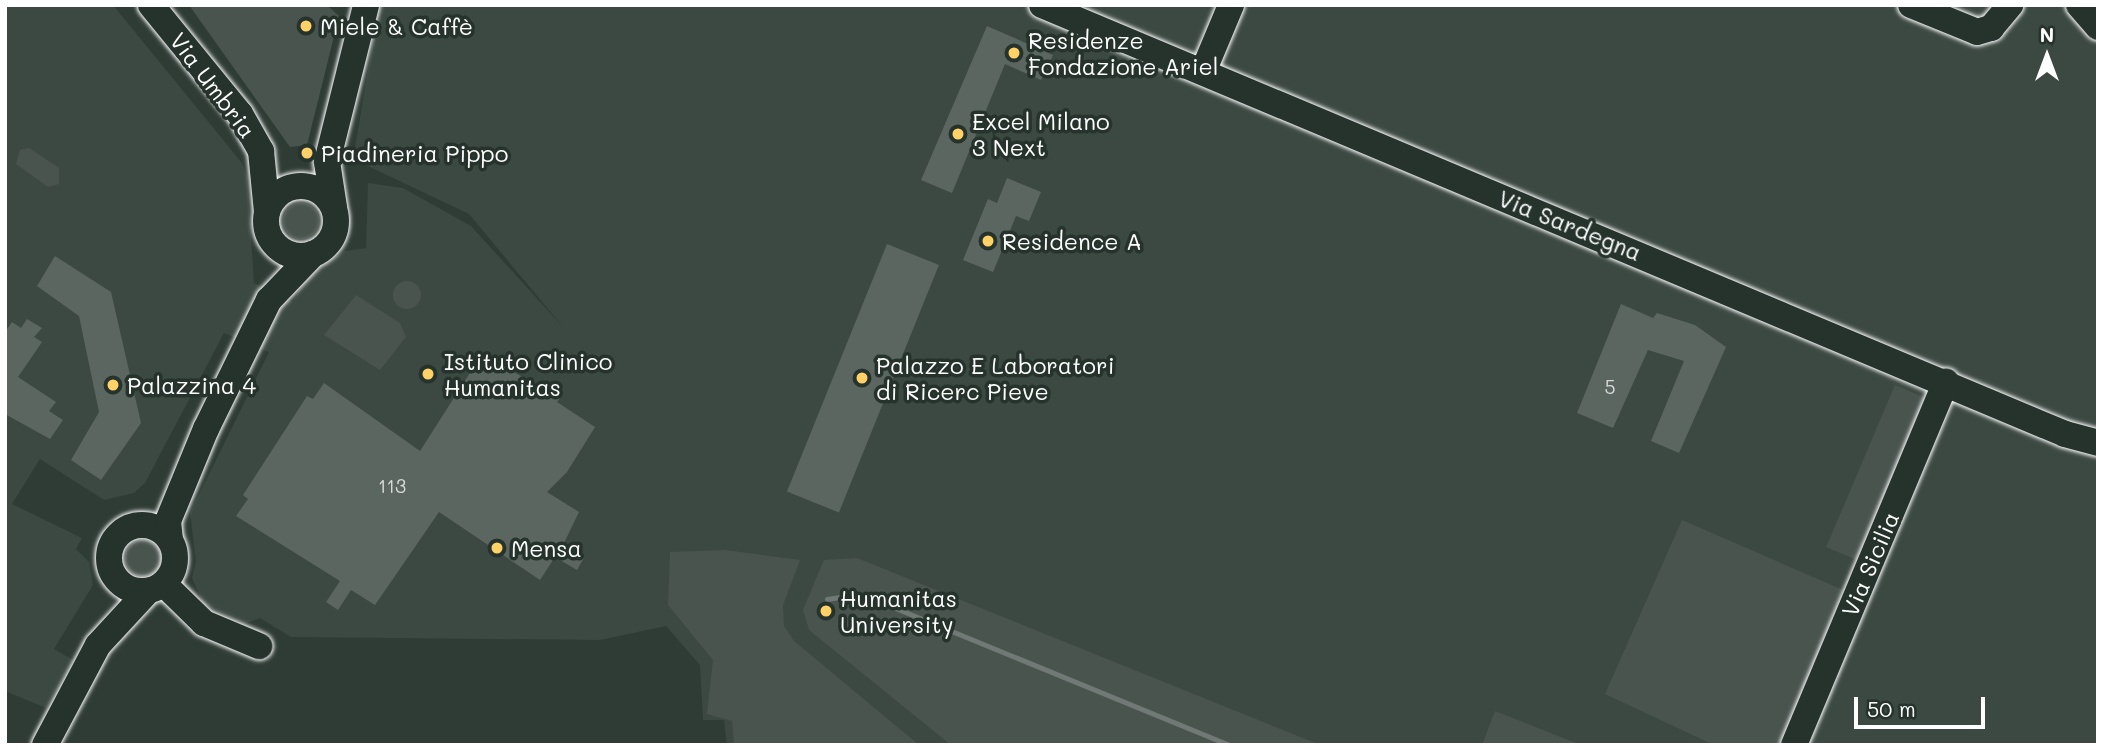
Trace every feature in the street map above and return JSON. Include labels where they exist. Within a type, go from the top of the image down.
[{"type":"street","name":"Via Umbria","points":[[151,5],[240,114],[261,151],[268,223],[268,300]]},
{"type":"street","points":[[98,645],[156,588],[176,562],[170,540],[169,521],[206,429],[268,300],[335,231],[327,162],[366,5]]},
{"type":"street","name":"Via Sardegna","points":[[1042,5],[2098,443]]},
{"type":"street","points":[[1203,72],[1231,5]]},
{"type":"street","points":[[1910,5],[1985,32],[2010,5]]},
{"type":"street","points":[[2079,5],[2098,27]]},
{"type":"street","points":[[261,151],[298,186],[318,190],[334,207]]},
{"type":"street","points":[[313,254],[288,253],[268,223],[298,186],[327,162]]},
{"type":"street","name":"Via Sicilia","points":[[1794,745],[1946,382]]},
{"type":"street","points":[[45,745],[98,645],[112,572],[112,544],[162,502],[206,429]]},
{"type":"street","points":[[135,526],[154,527],[170,540]]},
{"type":"street","points":[[112,572],[127,588],[156,588],[204,623],[259,646]]},
{"type":"shaded area","points":[[5,5],[113,5],[242,163],[247,177],[254,283],[293,302],[307,276],[345,251],[366,248],[368,183],[403,188],[471,226],[563,327],[469,214],[353,159],[379,5],[2098,5],[2098,745],[727,745],[724,720],[703,720],[700,665],[666,626],[600,640],[291,637],[260,618],[244,624],[204,604],[192,578],[196,561],[190,513],[269,352],[224,333],[145,483],[134,493],[104,500],[40,459],[12,504],[82,538],[76,549],[89,562],[93,585],[54,649],[73,660],[46,708],[5,691]]},
{"type":"shaded area","points":[[189,5],[327,5],[339,16],[307,145],[290,147]]},
{"type":"shaded area","points":[[29,148],[59,168],[59,184],[48,187],[16,164],[20,150]]},
{"type":"shaded area","points":[[301,203],[314,208],[319,221],[314,234],[301,239],[288,234],[283,221],[288,208]]},
{"type":"shaded area","points":[[407,281],[417,285],[421,295],[417,305],[407,309],[397,305],[393,295],[397,285]]},
{"type":"shaded area","points":[[356,295],[400,323],[406,337],[380,370],[324,335]]},
{"type":"shaded area","points":[[1895,385],[1926,398],[1858,560],[1826,547]]},
{"type":"shaded area","points":[[1682,520],[1843,590],[1784,745],[1714,745],[1605,694]]},
{"type":"shaded area","points":[[143,540],[156,545],[161,558],[156,571],[143,576],[130,571],[125,558],[130,545]]},
{"type":"shaded area","points":[[725,550],[800,560],[783,605],[784,626],[794,641],[919,745],[734,745],[732,721],[707,714],[713,660],[668,605],[670,552]]},
{"type":"shaded area","points":[[857,558],[1320,745],[951,745],[809,630],[803,610],[824,560]]},
{"type":"shaded area","points":[[1495,711],[1581,745],[1482,745]]},
{"type":"building","points":[[987,26],[1053,55],[1041,80],[1005,64],[952,193],[921,180]]},
{"type":"building","name":"Residence A","points":[[1007,178],[1041,192],[1029,221],[1016,216],[993,272],[963,260],[988,199],[997,203]]},
{"type":"building","name":"Palazzo E Laboratori di Ricerc Pieve","points":[[887,244],[939,265],[839,513],[787,492]]},
{"type":"building","name":"Palazzina 4","points":[[55,256],[111,292],[141,423],[101,480],[71,460],[99,412],[79,316],[37,286]]},
{"type":"building","points":[[1621,304],[1653,318],[1657,313],[1695,325],[1726,347],[1679,453],[1651,441],[1684,361],[1648,350],[1613,428],[1577,413]]},
{"type":"building","points":[[27,319],[42,328],[34,337],[42,342],[18,377],[56,402],[49,411],[63,420],[50,439],[5,414],[5,332],[12,322],[21,328]]},
{"type":"building","points":[[482,354],[560,398],[557,402],[595,427],[567,472],[547,492],[579,512],[563,545],[584,558],[577,570],[555,557],[540,580],[439,512],[375,605],[351,590],[338,610],[326,602],[340,581],[236,516],[248,499],[243,495],[307,396],[313,399],[324,383],[420,451]]},
{"type":"waterway","points":[[827,599],[853,595],[888,605],[1229,745]]},
{"type":"place","name":"Miele & Caffè","points":[[306,26]]},
{"type":"place","name":"Residenze Fondazione Ariel","points":[[1014,53]]},
{"type":"place","name":"Excel Milano 3 Next","points":[[958,134]]},
{"type":"place","name":"Piadineria Pippo","points":[[307,153]]},
{"type":"place","name":"Residence A","points":[[988,241]]},
{"type":"place","name":"Istituto Clinico Humanitas","points":[[428,374]]},
{"type":"place","name":"Palazzo E Laboratori di Ricerc Pieve","points":[[862,378]]},
{"type":"place","name":"Palazzina 4","points":[[113,385]]},
{"type":"place","name":"Mensa","points":[[497,548]]},
{"type":"place","name":"Humanitas University","points":[[826,611]]}]
